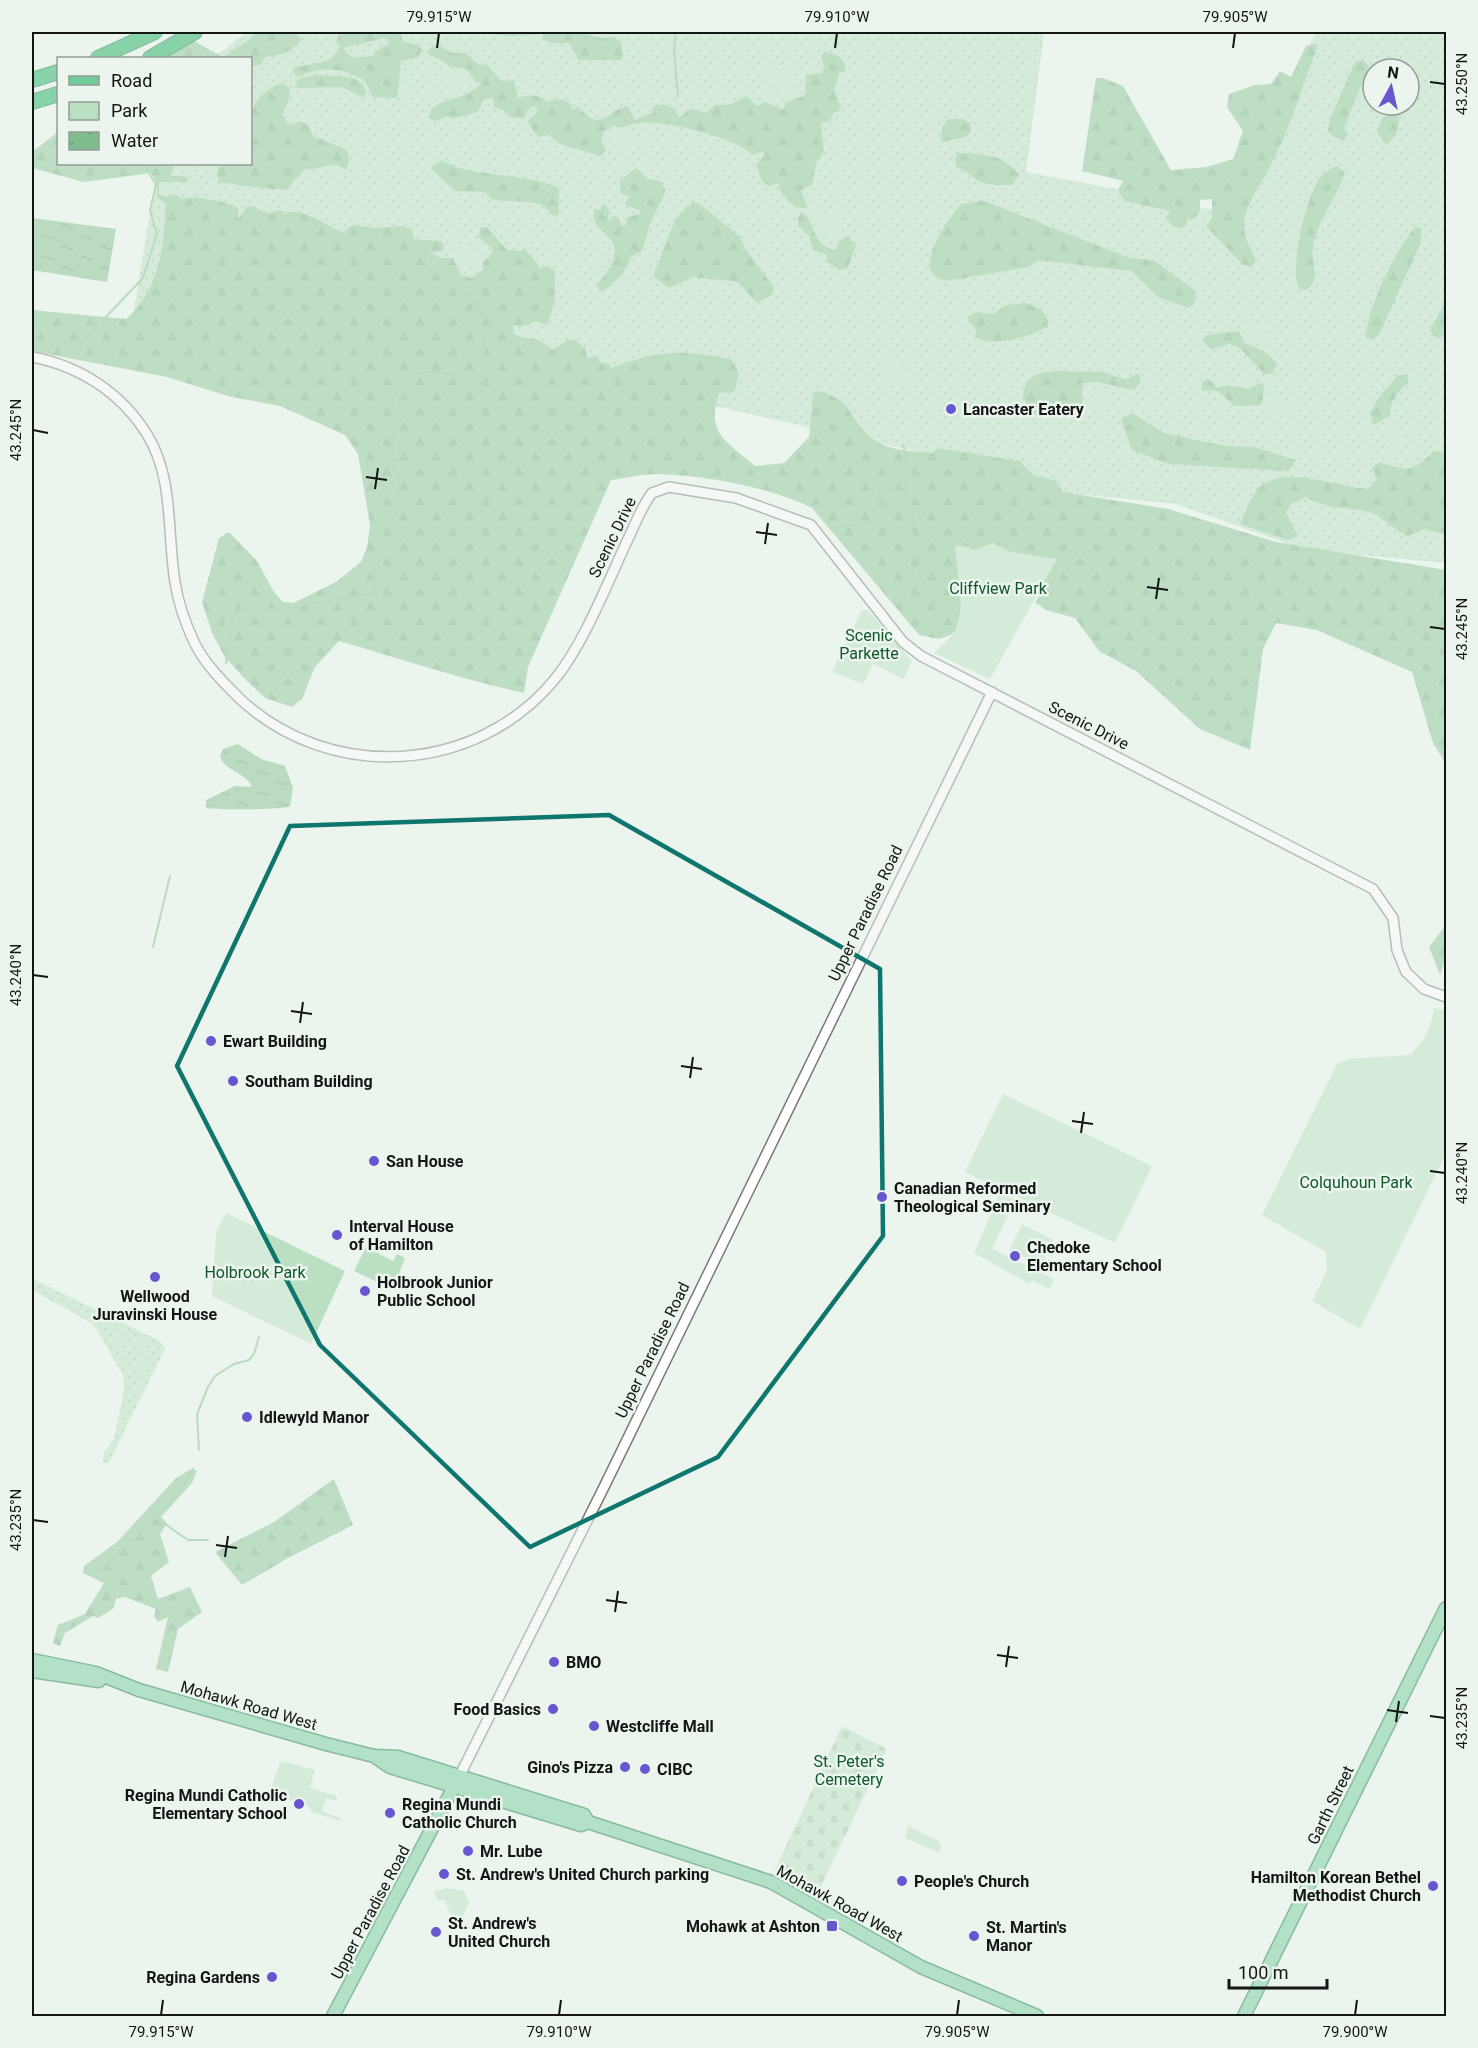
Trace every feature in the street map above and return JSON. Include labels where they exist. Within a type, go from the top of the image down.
[{"type":"highway","points":[[100,57],[155,32]]},
{"type":"highway","points":[[152,57],[195,32]]},
{"type":"highway","points":[[32,80],[57,72]]},
{"type":"highway","points":[[32,102],[57,94]]},
{"type":"main road","name":"Garth Street","points":[[1244,2016],[1446,1608]]},
{"type":"main road","name":"Mohawk Road West","points":[[32,1660],[96,1673],[116,1682],[374,1756],[390,1767],[457,1781],[574,1811],[584,1815],[588,1822]]},
{"type":"main road","name":"Mohawk Road West","points":[[32,1671],[116,1682]]},
{"type":"main road","name":"Mohawk Road West","points":[[457,1781],[581,1825],[588,1822],[771,1882],[921,1967],[1037,2016]]},
{"type":"main road","name":"Upper Paradise Road","points":[[333,2016],[457,1781]]},
{"type":"main road","points":[[527,1807],[561,1813],[574,1811]]},
{"type":"street","name":"Scenic Drive","points":[[32,357],[72,368],[96,381],[137,422],[154,450],[164,481],[175,584],[196,645],[223,682],[258,714],[287,732],[331,751],[379,757],[432,753],[485,734],[521,711],[555,678],[565,664],[652,493],[669,487],[736,498],[811,525],[903,642],[921,656],[1373,889],[1393,918],[1397,950],[1406,972],[1424,989],[1446,997]]},
{"type":"street","name":"Upper Paradise Road","points":[[457,1781],[604,1487],[992,692]]},
{"type":"highlighted area","points":[[609,815],[880,969],[883,1236],[718,1457],[530,1547],[320,1345],[177,1066],[290,826]]},
{"type":"green space","points":[[247,32],[1044,32],[1026,172],[1142,194],[1193,208],[1217,209],[1235,202],[1316,32],[1446,32],[1446,563],[1306,550],[1176,504],[1026,489],[927,454],[719,407],[131,328],[158,165],[252,165],[252,57],[214,57]]},
{"type":"green space","points":[[256,32],[289,32],[299,36],[301,41],[293,48],[266,57],[260,65],[252,67],[252,57],[223,57],[249,40]]},
{"type":"green space","points":[[340,32],[401,32],[402,41],[418,45],[422,49],[418,58],[401,61],[397,98],[373,97],[365,81],[349,73],[323,70],[297,77],[293,72],[294,67],[328,60],[337,52],[340,45],[336,42]],"holes":[[[385,38],[390,43],[375,52],[373,56],[352,58],[343,48]]]},
{"type":"green space","points":[[470,32],[580,32],[601,38],[614,37],[622,43],[623,57],[620,60],[579,60],[569,43],[551,43],[543,39],[543,34],[512,36]]},
{"type":"green space","points":[[192,40],[223,57],[162,57]]},
{"type":"green space","points":[[1315,44],[1317,48],[1296,108],[1245,216],[1245,234],[1256,260],[1252,266],[1243,265],[1206,226],[1212,219],[1212,199],[1200,200],[1200,210],[1195,218],[1188,218],[1186,226],[1181,228],[1172,226],[1166,218],[1170,211],[1124,201],[1118,190],[1123,181],[1082,171],[1096,78],[1103,78],[1123,86],[1171,170],[1207,167],[1233,159],[1243,131],[1227,107],[1229,94],[1255,85],[1271,84],[1280,71],[1291,77],[1306,46]]},
{"type":"green space","points":[[439,46],[453,53],[466,53],[479,65],[487,64],[501,81],[514,80],[518,98],[536,96],[546,102],[561,99],[570,103],[572,110],[577,107],[589,117],[597,120],[628,106],[635,120],[653,113],[653,107],[663,104],[675,109],[680,118],[690,108],[706,113],[713,106],[731,104],[747,96],[757,106],[765,102],[783,110],[786,103],[805,95],[806,75],[822,73],[824,66],[821,56],[825,51],[840,57],[845,64],[845,71],[839,73],[834,90],[841,107],[838,112],[834,112],[830,121],[821,123],[824,152],[816,163],[812,185],[801,190],[807,207],[802,208],[790,202],[778,188],[780,185],[778,183],[769,186],[762,181],[756,165],[765,154],[762,152],[752,155],[733,143],[686,128],[646,122],[619,128],[614,125],[603,132],[601,139],[606,151],[600,156],[560,144],[549,135],[538,137],[527,121],[538,112],[535,107],[531,107],[522,119],[516,118],[494,107],[493,98],[483,100],[478,112],[452,119],[448,116],[435,121],[429,118],[431,109],[445,101],[469,93],[482,83],[475,81],[467,69],[449,66],[427,52],[431,47]]},
{"type":"green space","points":[[1361,59],[1361,86],[1344,128],[1348,134],[1344,140],[1334,137],[1328,131],[1330,119],[1355,62]]},
{"type":"green space","points":[[455,69],[463,72],[466,80],[463,88],[455,91],[447,88],[444,80],[447,72]]},
{"type":"green space","points":[[779,69],[787,72],[790,80],[787,88],[779,91],[771,88],[768,80],[771,72]]},
{"type":"green space","points":[[318,75],[354,79],[360,82],[367,94],[362,97],[342,87],[294,88],[300,78]]},
{"type":"green space","points":[[282,83],[289,88],[290,97],[282,115],[290,126],[300,121],[308,125],[313,136],[347,150],[349,160],[346,170],[335,164],[309,170],[304,168],[288,189],[219,182],[217,175],[219,165],[252,165],[252,112],[261,96]]},
{"type":"green space","points":[[1400,117],[1394,137],[1386,145],[1377,132],[1382,118]]},
{"type":"green space","points":[[948,119],[963,119],[970,123],[971,132],[966,137],[941,142],[942,127]]},
{"type":"green space","points":[[625,128],[630,129],[636,135],[636,145],[630,151],[625,152],[620,151],[614,145],[613,140],[614,135],[620,129]]},
{"type":"green space","points":[[57,133],[57,165],[175,165],[171,176],[185,176],[188,179],[187,182],[159,182],[159,194],[164,197],[177,195],[182,199],[211,200],[227,204],[238,208],[238,219],[247,207],[252,206],[270,214],[277,210],[283,211],[284,215],[287,212],[299,212],[343,233],[352,225],[378,228],[402,226],[412,229],[414,239],[441,241],[444,250],[430,253],[441,258],[453,258],[461,275],[472,278],[483,270],[483,263],[493,252],[492,248],[479,238],[480,227],[488,228],[507,250],[525,249],[541,269],[547,266],[555,271],[554,304],[547,325],[534,321],[527,326],[514,325],[513,333],[518,336],[541,341],[552,350],[568,340],[575,340],[585,348],[587,358],[597,356],[602,364],[608,363],[611,368],[643,358],[670,353],[698,354],[732,360],[739,374],[734,392],[719,393],[715,418],[721,436],[755,466],[784,463],[809,437],[813,396],[816,391],[837,399],[870,437],[892,448],[933,453],[937,448],[1020,461],[1035,476],[1055,480],[1063,492],[1168,509],[1276,542],[1446,570],[1446,764],[1433,743],[1412,672],[1317,630],[1276,623],[1263,649],[1250,750],[1200,729],[1136,671],[1099,651],[1075,618],[1046,610],[1035,602],[1039,597],[1029,573],[958,632],[939,639],[919,635],[812,508],[778,494],[758,489],[716,480],[676,475],[652,474],[611,480],[528,667],[524,693],[339,641],[315,667],[302,699],[292,707],[265,698],[225,657],[212,633],[202,602],[219,538],[229,532],[257,561],[274,592],[283,602],[293,603],[336,582],[361,562],[367,547],[370,525],[358,454],[345,435],[280,406],[228,396],[167,377],[32,351],[32,310],[126,319],[138,307],[147,294],[158,266],[166,204],[157,197],[157,184],[151,173],[84,182],[32,168],[32,152]]},
{"type":"green space","points":[[958,153],[992,156],[1006,163],[1019,175],[1012,185],[981,182],[956,167],[955,160]]},
{"type":"green space","points":[[442,161],[471,171],[530,180],[559,188],[559,214],[555,217],[545,207],[535,203],[491,199],[485,192],[456,191],[431,169],[434,164]]},
{"type":"green space","points":[[1338,166],[1345,173],[1315,237],[1314,281],[1306,290],[1299,289],[1296,266],[1304,217],[1321,177],[1330,169]]},
{"type":"green space","points":[[636,168],[648,179],[660,181],[666,191],[651,221],[642,251],[631,257],[622,275],[604,291],[599,291],[598,284],[612,264],[615,250],[614,244],[595,221],[595,209],[599,210],[605,204],[609,210],[608,221],[613,216],[618,217],[622,226],[626,225],[627,217],[639,214],[641,211],[624,204],[630,196],[621,194],[620,181]]},
{"type":"green space","points":[[984,201],[1130,258],[1153,260],[1196,291],[1195,302],[1189,308],[1158,297],[1131,271],[1038,260],[1029,267],[947,281],[936,277],[929,268],[930,259],[945,226],[961,204]]},
{"type":"green space","points":[[692,202],[700,204],[739,236],[746,250],[773,286],[773,294],[757,303],[738,282],[693,277],[669,288],[653,276],[675,220]]},
{"type":"green space","points":[[802,213],[806,215],[820,242],[829,248],[836,250],[839,241],[848,236],[856,246],[847,269],[840,270],[827,262],[827,255],[813,250],[809,236],[798,226],[798,218]]},
{"type":"green space","points":[[829,213],[838,216],[841,225],[838,234],[829,237],[820,234],[817,225],[820,216]]},
{"type":"green space","points":[[1415,227],[1422,228],[1420,245],[1379,334],[1373,340],[1366,338],[1372,311],[1383,280]]},
{"type":"green space","points":[[465,244],[473,247],[476,255],[473,263],[465,266],[457,263],[454,255],[457,247]]},
{"type":"green space","points":[[1446,300],[1446,332],[1440,339],[1433,336],[1430,330]]},
{"type":"green space","points":[[1026,303],[1045,314],[1048,327],[1012,340],[992,341],[975,337],[976,330],[967,317],[977,312],[993,314],[1006,305]]},
{"type":"green space","points":[[1256,322],[1264,325],[1267,333],[1264,341],[1256,344],[1248,341],[1245,333],[1248,325]]},
{"type":"green space","points":[[1239,331],[1244,343],[1262,351],[1274,360],[1277,365],[1272,374],[1264,374],[1241,349],[1231,344],[1211,349],[1203,341],[1206,335]]},
{"type":"green space","points":[[894,359],[902,362],[905,370],[902,378],[894,381],[886,378],[883,370],[886,362]]},
{"type":"green space","points":[[1056,371],[1103,372],[1126,379],[1139,373],[1141,382],[1134,390],[1097,382],[1082,383],[1082,404],[1033,415],[1023,397],[1026,384],[1033,377]]},
{"type":"green space","points":[[1407,374],[1408,383],[1395,397],[1390,415],[1374,425],[1370,415],[1376,402],[1398,375]]},
{"type":"green space","points":[[1208,379],[1218,388],[1227,385],[1249,389],[1259,383],[1264,384],[1262,405],[1235,406],[1218,391],[1202,390],[1202,382]]},
{"type":"green space","points":[[1094,388],[1111,394],[1108,406],[1088,405],[1087,395]]},
{"type":"green space","points":[[1277,396],[1285,399],[1288,407],[1285,415],[1277,418],[1269,415],[1266,407],[1269,399]]},
{"type":"green space","points":[[1132,413],[1164,433],[1225,446],[1254,447],[1296,460],[1288,471],[1169,464],[1132,450],[1121,419]]},
{"type":"green space","points":[[1395,434],[1404,436],[1405,445],[1398,455],[1388,458],[1384,455],[1383,448]]},
{"type":"green space","points":[[1433,451],[1446,452],[1446,534],[1424,529],[1408,536],[1369,512],[1321,504],[1306,497],[1291,504],[1286,512],[1298,536],[1288,540],[1240,524],[1254,495],[1260,487],[1270,481],[1297,477],[1368,489],[1377,479],[1372,467],[1379,462],[1403,468],[1414,467]]},
{"type":"green space","name":"Cliffview Park","points":[[993,543],[1011,552],[1057,559],[990,679],[934,653],[951,636],[959,617],[960,592],[955,546],[965,546],[973,550]]},
{"type":"green space","name":"Scenic Parkette","points":[[862,610],[869,611],[912,661],[904,679],[873,664],[863,684],[832,672]]},
{"type":"green space","points":[[1446,925],[1446,956],[1440,975],[1429,947]]},
{"type":"green space","name":"Colquhoun Park","points":[[1434,1008],[1446,1011],[1446,1153],[1360,1329],[1312,1301],[1327,1271],[1326,1252],[1262,1215],[1337,1064],[1349,1059],[1410,1055],[1426,1034]]},
{"type":"green space","points":[[1003,1094],[1152,1166],[1115,1243],[965,1172]]},
{"type":"green space","points":[[1000,1193],[1015,1200],[992,1249],[1054,1279],[1049,1289],[1032,1280],[1030,1284],[974,1253]]},
{"type":"green space","name":"Holbrook Park","points":[[226,1213],[345,1271],[311,1344],[212,1296],[216,1232]]},
{"type":"green space","points":[[1022,1224],[1053,1240],[1041,1266],[1009,1250]]},
{"type":"green space","points":[[366,1247],[393,1261],[397,1254],[405,1258],[393,1289],[354,1271]]},
{"type":"green space","points":[[33,1279],[160,1341],[165,1349],[108,1464],[103,1462],[103,1455],[114,1439],[124,1392],[123,1375],[93,1324],[32,1290]]},
{"type":"green space","points":[[191,1469],[197,1471],[192,1483],[161,1517],[167,1523],[160,1534],[169,1562],[151,1576],[158,1599],[190,1587],[202,1612],[178,1629],[168,1672],[156,1669],[168,1617],[158,1622],[154,1617],[156,1609],[125,1597],[116,1599],[114,1608],[98,1618],[93,1616],[65,1633],[60,1646],[53,1643],[58,1625],[85,1614],[104,1583],[83,1573],[84,1566],[117,1542],[176,1478]]},
{"type":"green space","points":[[334,1479],[353,1525],[288,1558],[242,1585],[215,1552],[274,1522]]},
{"type":"green space","name":"St. Peter's Cemetery","points":[[842,1726],[887,1749],[818,1892],[774,1872]]},
{"type":"green space","points":[[281,1761],[315,1770],[310,1788],[337,1796],[336,1801],[326,1798],[322,1812],[341,1818],[340,1821],[312,1812],[308,1806],[269,1794]]},
{"type":"green space","points":[[908,1826],[938,1841],[941,1844],[940,1853],[905,1838]]},
{"type":"green space","points":[[447,1888],[464,1891],[469,1902],[457,1929],[444,1899],[438,1901],[434,1892]]},
{"type":"water","points":[[32,218],[116,229],[107,282],[32,270]]},
{"type":"water","points":[[238,744],[261,759],[285,766],[293,788],[290,806],[264,809],[206,808],[206,800],[235,786],[252,787],[220,757],[223,749]]},
{"type":"waterway","points":[[676,32],[674,49],[678,97]]},
{"type":"waterway","points":[[103,320],[143,278],[157,234],[150,210],[156,185],[145,165]]},
{"type":"waterway","points":[[431,244],[425,253],[426,266],[432,272],[454,282],[490,321],[491,329],[484,341],[484,355]]},
{"type":"waterway","points":[[77,348],[97,325]]},
{"type":"waterway","points":[[380,523],[395,502],[399,486],[392,454],[395,435],[393,429],[402,401],[414,376],[420,373],[439,372],[488,383]]},
{"type":"waterway","points":[[842,527],[871,522],[886,510],[878,492],[884,487],[891,488],[907,481],[908,464],[903,445]]},
{"type":"waterway","points":[[907,481],[907,504],[914,519],[912,534],[919,553],[919,573],[934,597],[935,615],[923,634]]},
{"type":"waterway","points":[[341,599],[372,593],[375,577],[369,553]]},
{"type":"waterway","points":[[226,663],[230,628],[235,613],[250,609],[280,610],[334,600]]},
{"type":"waterway","points":[[153,947],[170,876]]},
{"type":"waterway","points":[[199,1450],[197,1414],[208,1387],[215,1376],[234,1364],[249,1360],[254,1354],[259,1337]]},
{"type":"waterway","points":[[101,1570],[164,1509],[193,1469]]},
{"type":"waterway","points":[[155,1517],[188,1540],[208,1540]]},
{"type":"place","name":"Lancaster Eatery","points":[[951,409]]},
{"type":"place","name":"Ewart Building","points":[[211,1041]]},
{"type":"place","name":"Southam Building","points":[[233,1081]]},
{"type":"place","name":"San House","points":[[374,1161]]},
{"type":"place","name":"Canadian Reformed Theological Seminary","points":[[882,1197]]},
{"type":"place","name":"Interval House of Hamilton","points":[[337,1235]]},
{"type":"place","name":"Chedoke Elementary School","points":[[1015,1256]]},
{"type":"place","name":"Wellwood Juravinski House","points":[[155,1277]]},
{"type":"place","name":"Holbrook Junior Public School","points":[[365,1291]]},
{"type":"place","name":"Idlewyld Manor","points":[[247,1417]]},
{"type":"place","name":"BMO","points":[[554,1662]]},
{"type":"place","name":"Food Basics","points":[[553,1709]]},
{"type":"place","name":"Westcliffe Mall","points":[[594,1726]]},
{"type":"place","name":"Gino's Pizza","points":[[625,1767]]},
{"type":"place","name":"CIBC","points":[[645,1769]]},
{"type":"place","name":"Regina Mundi Catholic Elementary School","points":[[299,1804]]},
{"type":"place","name":"Regina Mundi Catholic Church","points":[[390,1813]]},
{"type":"place","name":"Mr. Lube","points":[[468,1851]]},
{"type":"place","name":"St. Andrew's United Church parking","points":[[444,1874]]},
{"type":"place","name":"People's Church","points":[[902,1881]]},
{"type":"place","name":"Hamilton Korean Bethel Methodist Church","points":[[1433,1886]]},
{"type":"place","name":"Mohawk at Ashton","points":[[832,1926]]},
{"type":"place","name":"St. Andrew's United Church","points":[[436,1932]]},
{"type":"place","name":"St. Martin's Manor","points":[[974,1936]]},
{"type":"place","name":"Regina Gardens","points":[[272,1977]]}]
